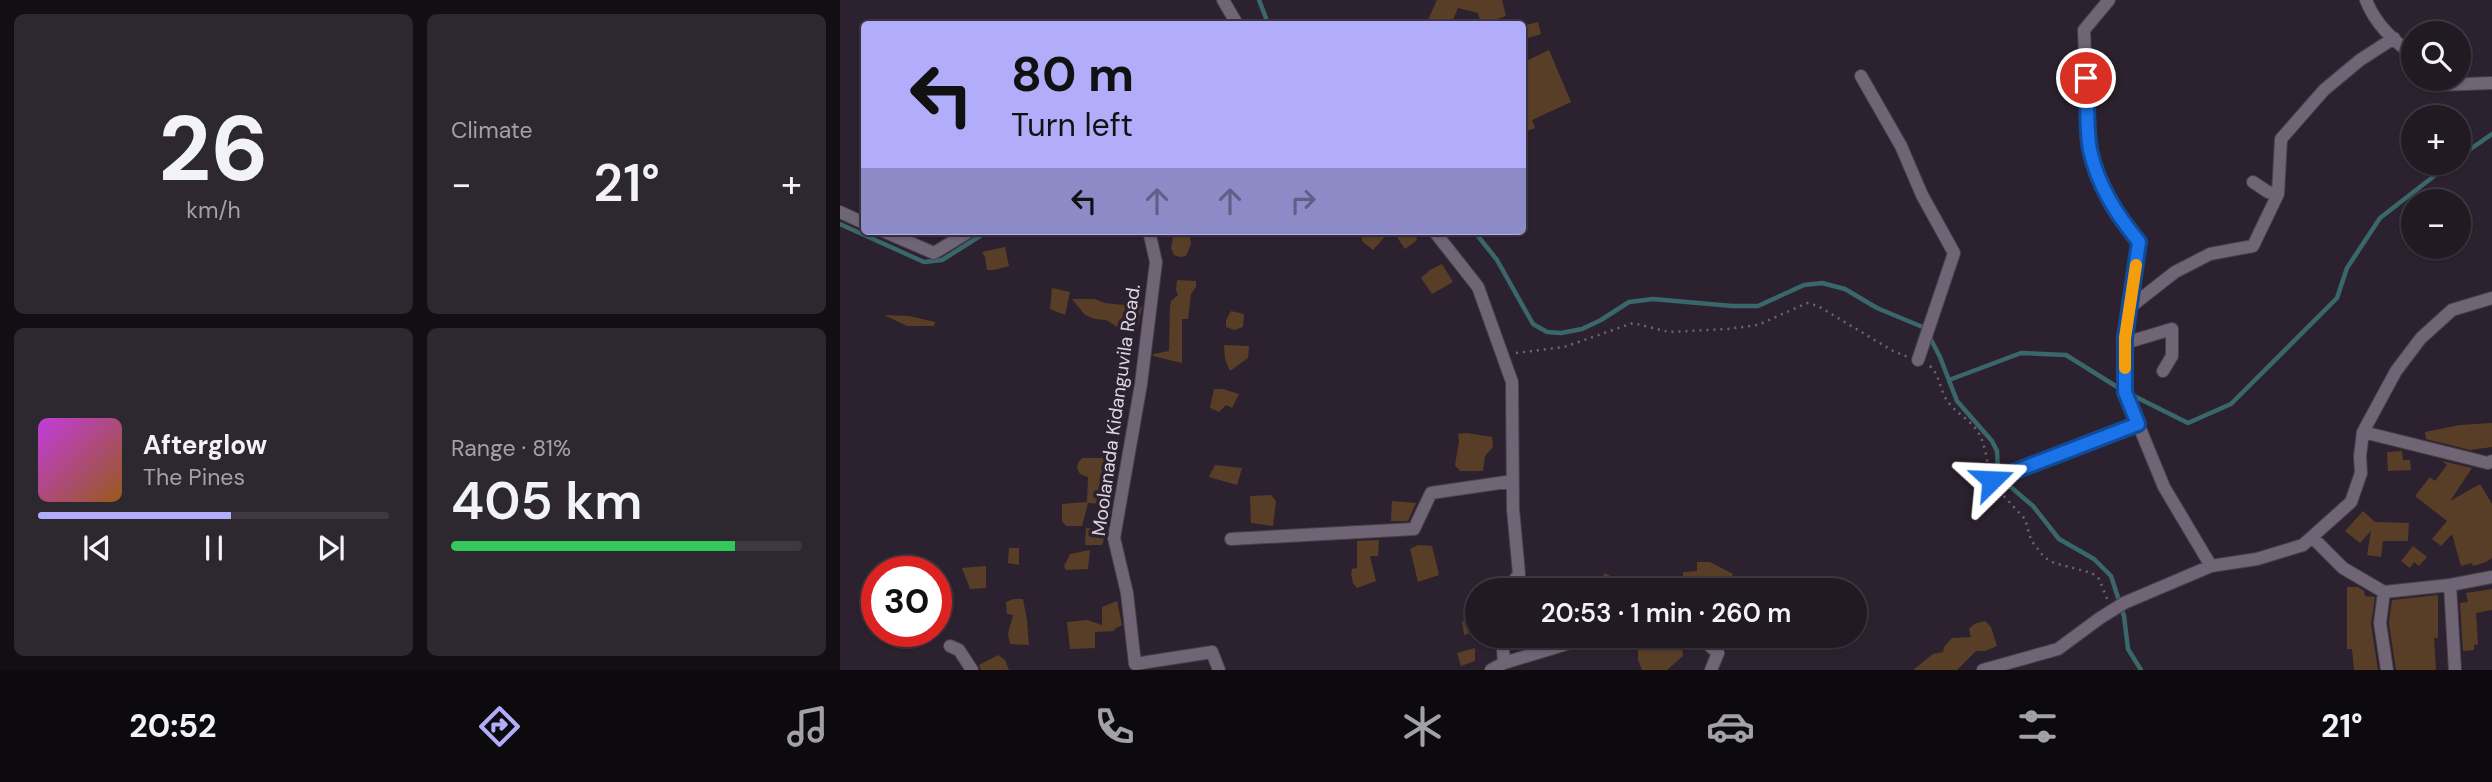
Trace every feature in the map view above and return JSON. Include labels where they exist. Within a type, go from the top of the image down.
[{"type":"street","points":[[1223,0],[1235,21]]},
{"type":"street","points":[[2109,0],[2084,30],[2090,149],[2115,213],[2139,242],[2125,343],[2125,392],[2164,486],[2211,566]]},
{"type":"street","points":[[2366,0],[2382,29],[2401,44]]},
{"type":"street","points":[[2129,308],[2175,272],[2210,254],[2253,246],[2278,194],[2281,139],[2324,90],[2360,60],[2394,38]]},
{"type":"street","points":[[1861,76],[1901,146],[1922,195],[1954,253],[1918,360]]},
{"type":"street","points":[[2471,84],[2492,83]]},
{"type":"street","points":[[2253,182],[2268,192],[2278,194]]},
{"type":"street","points":[[840,212],[861,222]]},
{"type":"street","points":[[892,235],[934,253],[963,235]]},
{"type":"street","name":"Moolanada Kidanguvila Road.","points":[[1150,235],[1156,262],[1141,384],[1114,538],[1127,593],[1136,664],[1212,652],[1219,670]]},
{"type":"street","points":[[1437,235],[1478,287],[1512,382],[1513,481],[1519,574],[1516,578]]},
{"type":"street","points":[[1983,670],[2058,649],[2118,607],[2211,566],[2257,559],[2303,545],[2351,502],[2361,473],[2363,432],[2396,371],[2421,338],[2452,310],[2492,298]]},
{"type":"street","points":[[2125,343],[2172,329],[2172,356],[2163,371]]},
{"type":"street","points":[[1992,480],[2138,424]]},
{"type":"street","points":[[2363,432],[2491,464]]},
{"type":"street","points":[[1231,539],[1414,529],[1431,493],[1513,481]]},
{"type":"street","points":[[2312,537],[2343,568],[2384,592],[2492,577]]},
{"type":"street","points":[[2450,584],[2455,670]]},
{"type":"street","points":[[2384,592],[2380,623],[2387,670]]},
{"type":"street","points":[[952,647],[959,650],[972,670]]},
{"type":"street","points":[[1503,648],[1504,663]]},
{"type":"street","points":[[1491,670],[1504,663],[1553,648]]},
{"type":"street","points":[[1711,670],[1718,653],[1712,648]]},
{"type":"path","points":[[1502,354],[1564,347],[1633,323],[1669,332],[1686,332],[1758,325],[1807,303],[1818,306],[1893,351],[1929,365],[1937,372],[1944,396],[1977,431],[1985,449],[1992,480],[2025,519],[2031,540],[2044,557],[2092,573],[2118,607]]},
{"type":"building","points":[[1437,0],[1502,0],[1506,16],[1480,21],[1478,13],[1458,8],[1452,21],[1427,21]]},
{"type":"building","points":[[1538,22],[1541,34],[1526,39],[1526,25]]},
{"type":"building","points":[[1549,50],[1571,102],[1532,120],[1535,128],[1526,131],[1526,61]]},
{"type":"building","points":[[1190,235],[1191,244],[1186,256],[1174,255],[1171,248],[1173,237]]},
{"type":"building","points":[[1362,235],[1386,235],[1373,250],[1362,241]]},
{"type":"building","points":[[1396,235],[1416,235],[1417,240],[1405,249]]},
{"type":"building","points":[[1005,247],[1009,266],[987,270],[982,252]]},
{"type":"building","points":[[1442,264],[1453,282],[1432,294],[1421,278]]},
{"type":"building","points":[[1177,280],[1196,281],[1196,287],[1191,294],[1188,319],[1182,319],[1182,363],[1153,356],[1169,351],[1170,307],[1171,301],[1178,295]]},
{"type":"building","points":[[1052,288],[1070,292],[1065,315],[1050,309]]},
{"type":"building","points":[[1072,299],[1095,299],[1105,303],[1142,307],[1137,328],[1130,323],[1119,328],[1106,320],[1085,315]]},
{"type":"building","points":[[1231,311],[1244,314],[1243,327],[1234,330],[1226,327]]},
{"type":"building","points":[[884,315],[909,316],[935,322],[934,326],[907,326]]},
{"type":"building","points":[[1224,345],[1249,346],[1248,358],[1230,371],[1225,359]]},
{"type":"building","points":[[1214,389],[1239,394],[1232,408],[1226,405],[1219,412],[1210,408]]},
{"type":"building","points":[[2492,423],[2492,447],[2470,450],[2426,439],[2425,432],[2460,425]]},
{"type":"building","points":[[1458,434],[1492,437],[1493,447],[1485,456],[1483,471],[1460,471],[1455,465]]},
{"type":"building","points":[[2402,451],[2403,460],[2410,460],[2411,470],[2388,471],[2387,452]]},
{"type":"building","points":[[1082,458],[1108,458],[1103,486],[1108,486],[1108,499],[1105,504],[1088,503],[1082,526],[1066,526],[1062,521],[1062,504],[1087,502],[1088,477],[1080,474],[1077,468]]},
{"type":"building","points":[[2442,461],[2472,468],[2450,501],[2480,484],[2492,504],[2492,558],[2486,562],[2461,566],[2452,534],[2441,546],[2432,539],[2447,521],[2415,496],[2430,477],[2435,481],[2447,465]]},
{"type":"building","points":[[1215,465],[1242,468],[1237,485],[1209,477]]},
{"type":"building","points":[[1271,495],[1276,501],[1273,526],[1251,523],[1250,496]]},
{"type":"building","points":[[1392,501],[1416,503],[1408,521],[1391,521]]},
{"type":"building","points":[[2363,511],[2375,522],[2409,523],[2408,541],[2383,541],[2381,557],[2367,555],[2371,531],[2360,543],[2345,531]]},
{"type":"building","points":[[1086,528],[1107,529],[1102,545],[1085,545]]},
{"type":"building","points":[[1379,540],[1378,556],[1370,556],[1376,581],[1357,588],[1351,574],[1352,569],[1357,568],[1357,541]]},
{"type":"building","points":[[1418,545],[1432,546],[1439,575],[1418,582],[1410,549]]},
{"type":"building","points":[[2413,546],[2427,557],[2419,566],[2414,562],[2410,568],[2401,561]]},
{"type":"building","points":[[1009,548],[1019,548],[1019,565],[1008,563]]},
{"type":"building","points":[[1090,550],[1088,569],[1066,570],[1064,566],[1070,554]]},
{"type":"building","points":[[1697,562],[1710,562],[1733,574],[1731,578],[1683,578],[1683,572],[1697,571]]},
{"type":"building","points":[[986,566],[986,588],[970,589],[962,568]]},
{"type":"building","points":[[2347,587],[2358,587],[2364,591],[2365,596],[2375,597],[2371,624],[2378,670],[2354,670],[2352,649],[2347,649]]},
{"type":"building","points":[[2492,589],[2492,610],[2476,613],[2478,644],[2474,645],[2474,650],[2463,651],[2460,603],[2468,602],[2466,593]]},
{"type":"building","points":[[2438,595],[2438,638],[2434,638],[2436,670],[2396,670],[2389,623],[2392,600]]},
{"type":"building","points":[[1023,599],[1029,645],[1010,644],[1008,634],[1013,615],[1007,614],[1006,602]]},
{"type":"building","points":[[1117,601],[1122,625],[1113,630],[1116,631],[1095,632],[1095,648],[1070,649],[1067,622],[1087,620],[1102,625],[1102,607]]},
{"type":"building","points":[[1985,621],[1991,627],[1997,646],[1976,651],[1957,670],[1913,670],[1933,654],[1943,652],[1952,638],[1971,637],[1969,629],[1974,624]]},
{"type":"building","points":[[1475,648],[1475,661],[1461,666],[1457,653]]},
{"type":"building","points":[[1638,648],[1682,648],[1683,656],[1667,670],[1642,670],[1638,660]]},
{"type":"building","points":[[998,655],[1005,660],[1009,670],[981,670],[979,665]]},
{"type":"waterway","points":[[1259,0],[1266,21]]},
{"type":"waterway","points":[[2471,149],[2492,134]]},
{"type":"waterway","points":[[2130,394],[2188,423],[2231,404],[2337,298],[2347,268],[2380,218],[2436,175]]},
{"type":"waterway","points":[[840,224],[861,234]]},
{"type":"waterway","points":[[864,235],[924,262],[942,260],[982,235]]},
{"type":"waterway","points":[[1477,235],[1497,260],[1533,324],[1547,332],[1561,333],[1582,329],[1629,302],[1653,299],[1758,306],[1804,285],[1822,283],[1845,289],[1877,308],[1925,328],[1957,401],[1992,441],[1997,451],[1998,472],[2005,482],[2033,506],[2059,539],[2094,559],[2111,576],[2124,616],[2128,649],[2141,670]]},
{"type":"waterway","points":[[1949,380],[2021,353],[2066,355],[2122,390]]},
{"type":"slow traffic","points":[[2125,368],[2125,338],[2136,265]]},
{"type":"route","points":[[1992,480],[2138,424],[2125,392],[2125,338],[2139,242],[2115,213],[2090,149],[2086,78]]}]
